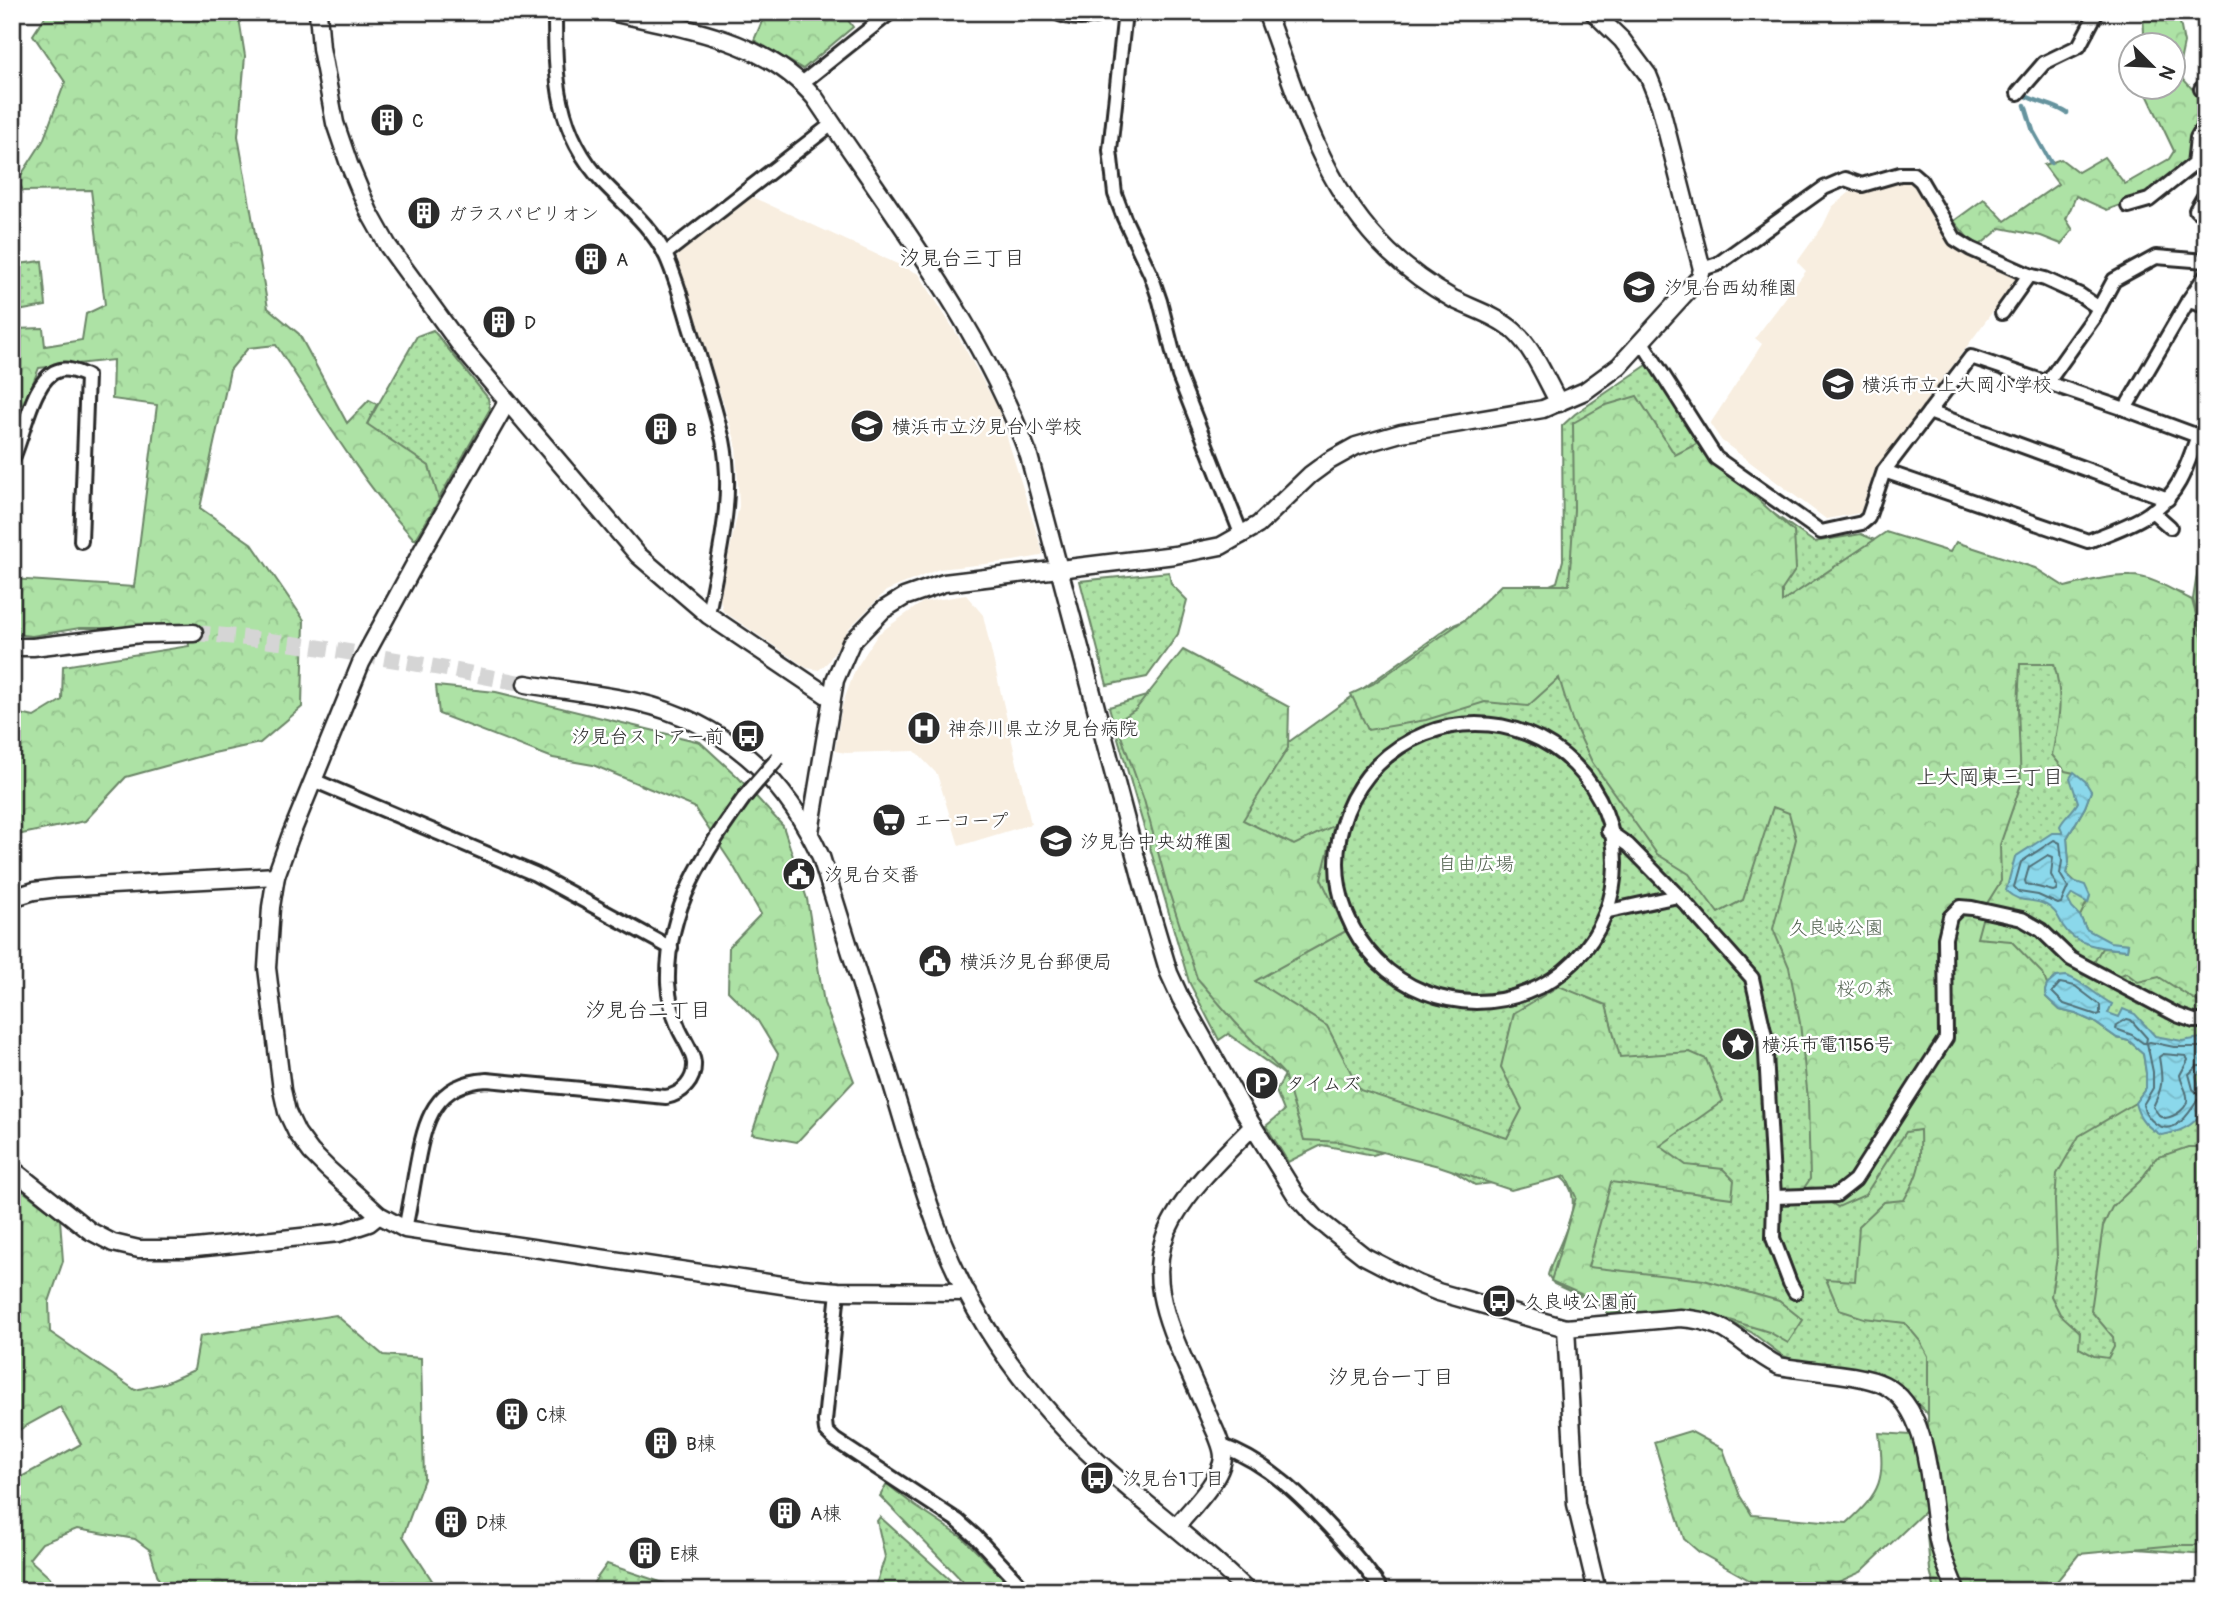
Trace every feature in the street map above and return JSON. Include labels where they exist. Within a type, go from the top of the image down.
[{"type":"street","points":[[318,12],[321,48],[335,123],[369,212],[388,246],[463,349],[638,555],[708,615],[831,698]]},
{"type":"street","points":[[555,12],[558,92],[573,138],[600,179],[634,214],[665,254],[702,365],[728,462],[727,509],[708,615]]},
{"type":"street","points":[[612,12],[726,40],[759,54],[802,83],[947,293],[985,356],[1029,456],[1169,973],[1253,1126],[1303,1204],[1324,1225],[1364,1255],[1438,1292],[1566,1328],[1680,1318],[1697,1319],[1724,1327],[1779,1366],[1874,1381],[1897,1393],[1905,1402],[1920,1435],[1939,1545],[1956,1591]]},
{"type":"street","points":[[802,83],[891,12]]},
{"type":"street","points":[[1055,12],[1064,17],[1078,19],[1093,18],[1108,12]]},
{"type":"street","points":[[1125,12],[1110,150],[1115,194],[1151,275],[1179,376],[1242,536]]},
{"type":"street","points":[[1266,12],[1326,168],[1353,212],[1407,268],[1451,298],[1503,323],[1515,332],[1527,347],[1559,403]]},
{"type":"street","points":[[810,832],[835,680],[851,643],[883,610],[904,597],[944,583],[1204,551],[1242,536],[1258,525],[1310,475],[1356,446],[1401,433],[1543,409],[1602,380],[1642,342],[1700,277],[1702,269],[1660,105],[1648,75],[1622,40],[1593,12]]},
{"type":"street","points":[[2018,93],[2044,63],[2078,46],[2097,12]]},
{"type":"street","points":[[2128,206],[2149,200],[2194,164],[2197,138],[2206,122]]},
{"type":"street","points":[[665,254],[832,124]]},
{"type":"street","points":[[1702,269],[1718,264],[1824,188],[1845,178],[1862,185],[1899,174],[1913,174],[1921,181],[1955,239],[2029,275],[2045,279],[2099,308]]},
{"type":"street","points":[[2206,193],[2196,211],[2206,216]]},
{"type":"street","points":[[2047,383],[2099,308],[2114,279],[2156,257],[2206,261]]},
{"type":"street","points":[[2001,313],[2029,275]]},
{"type":"street","points":[[2125,409],[2206,275]]},
{"type":"street","points":[[2188,301],[2206,306]]},
{"type":"street","points":[[1642,342],[1716,458],[1821,532],[1861,523],[1868,518],[1884,471],[1971,357],[2198,436]]},
{"type":"street","points":[[12,460],[37,392],[46,379],[59,370],[87,376],[81,541]]},
{"type":"street","points":[[507,402],[371,642],[276,876],[267,968],[282,1090],[287,1112],[297,1133],[312,1152],[379,1215],[405,1229],[802,1288],[838,1291],[967,1292]]},
{"type":"street","points":[[1929,412],[2168,499]]},
{"type":"street","points":[[1884,471],[2088,541],[2142,519],[2168,499],[2179,483],[2198,436],[2206,425]]},
{"type":"street","points":[[2152,511],[2170,527]]},
{"type":"street","points":[[12,648],[140,634],[194,633]]},
{"type":"street","points":[[526,684],[636,702],[671,712],[707,727],[742,751],[776,785],[810,832],[821,857],[930,1207],[967,1292],[1000,1347],[1051,1415],[1095,1461],[1176,1527],[1247,1591]]},
{"type":"street","points":[[1469,721],[1521,732],[1551,746],[1576,771],[1597,806],[1612,844],[1609,911],[1586,952],[1574,967],[1556,982],[1518,1000],[1461,1003],[1446,999],[1415,985],[1380,959],[1360,932],[1340,878],[1341,835],[1346,813],[1367,772],[1380,757],[1419,731],[1441,724],[1469,721]]},
{"type":"street","points":[[405,1229],[424,1129],[436,1105],[458,1087],[487,1080],[666,1097],[675,1095],[690,1082],[694,1061],[671,1004],[668,970],[683,901],[708,847],[746,795],[778,758]]},
{"type":"street","points":[[313,780],[535,874],[671,948]]},
{"type":"street","points":[[1608,831],[1628,845],[1678,896],[1752,978],[1765,1036],[1774,1198],[1773,1238],[1795,1292]]},
{"type":"street","points":[[12,898],[57,888],[276,876]]},
{"type":"street","points":[[1609,911],[1678,896]]},
{"type":"street","points":[[1774,1198],[1836,1195],[1855,1180],[1946,1038],[1945,939],[1950,917],[1960,907],[2022,919],[2041,930],[2071,959],[2080,964],[2177,1015],[2194,1021],[2206,1021]]},
{"type":"street","points":[[1176,1527],[1221,1468],[1222,1446],[1168,1325],[1162,1305],[1159,1265],[1162,1248],[1172,1220],[1199,1183],[1253,1126]]},
{"type":"street","points":[[12,1169],[90,1231],[113,1243],[139,1250],[186,1249],[338,1233],[369,1223],[379,1215]]},
{"type":"street","points":[[838,1291],[825,1421],[827,1431],[835,1440],[958,1521],[1026,1591]]},
{"type":"street","points":[[1566,1328],[1576,1504],[1597,1591]]},
{"type":"street","points":[[1222,1446],[1266,1469],[1291,1487],[1350,1549],[1382,1591]]},
{"type":"shaded area","name":"横浜市立上大岡小学校","points":[[1909,178],[1916,181],[1954,245],[2015,272],[2016,280],[1874,472],[1860,513],[1826,519],[1722,441],[1710,424],[1762,344],[1755,338],[1806,271],[1797,262],[1823,226],[1832,207],[1856,187]]},
{"type":"shaded area","name":"横浜市立汐見台小学校","points":[[750,196],[919,274],[958,336],[998,408],[1043,553],[1041,556],[1013,561],[939,569],[886,591],[849,628],[828,662],[819,670],[807,668],[723,611],[720,598],[739,506],[736,443],[677,257]]},
{"type":"shaded area","name":"神奈川県立汐見台病院","points":[[966,595],[983,615],[1031,824],[959,846],[937,774],[915,751],[835,751],[842,706],[855,670],[878,634],[923,602]]},
{"type":"green space","points":[[48,12],[238,12],[245,56],[238,136],[268,308],[299,334],[347,423],[369,400],[377,404],[367,424],[429,466],[439,500],[414,539],[376,494],[276,345],[248,348],[230,370],[200,508],[252,544],[304,620],[302,707],[260,743],[126,777],[85,821],[12,836],[12,712],[34,717],[62,700],[63,666],[189,646],[187,628],[80,628],[32,636],[12,634],[12,579],[134,587],[157,405],[112,399],[113,360],[39,368],[12,435],[12,355],[15,329],[43,328],[45,346],[82,340],[86,314],[105,305],[91,190],[23,191],[18,180],[43,141],[65,82],[33,35]]},
{"type":"green space","points":[[766,12],[842,12],[853,27],[803,69],[754,40]]},
{"type":"green space","points":[[2143,12],[2178,12],[2182,32],[2144,32]]},
{"type":"green space","points":[[2186,82],[2206,103],[2190,161],[2149,194],[2107,210],[2076,196],[2066,219],[2073,230],[2061,244],[2041,236],[2001,228],[1980,245],[1967,237],[1954,221],[1984,199],[2005,221],[2058,184],[2044,165],[2061,159],[2078,172],[2104,157],[2125,184],[2169,159],[2174,151],[2151,102],[2186,102]]},
{"type":"green space","points":[[42,261],[46,306],[12,312],[12,265]]},
{"type":"green space","points":[[433,330],[488,398],[490,409],[416,539],[367,424],[417,336]]},
{"type":"green space","name":"久良岐公園","points":[[1647,365],[1702,441],[1697,460],[1814,542],[1861,534],[2008,597],[2152,583],[2183,594],[2206,659],[2206,1554],[2080,1545],[1937,1437],[1927,1413],[1897,1383],[1868,1373],[1783,1356],[1751,1332],[1716,1314],[1649,1310],[1608,1314],[1599,1305],[1554,1284],[1548,1275],[1572,1210],[1569,1185],[1559,1176],[1475,1185],[1439,1162],[1392,1149],[1373,1155],[1322,1145],[1288,1162],[1266,1126],[1284,1111],[1276,1091],[1285,1075],[1228,1034],[1219,1040],[1189,982],[1109,707],[1180,686],[1243,736],[1290,741],[1449,627],[1557,582],[1563,560],[1562,426],[1575,414]]},
{"type":"green space","name":"桜の森","points":[[1637,396],[1675,455],[1702,441],[1733,477],[1794,532],[1796,569],[1782,590],[1782,602],[1886,532],[1950,552],[1956,542],[2035,568],[2065,587],[2106,578],[2139,577],[2192,600],[2206,652],[2206,1007],[2159,977],[2138,982],[2126,973],[2117,977],[2093,964],[2102,948],[2127,950],[2128,944],[2110,943],[2086,929],[2080,916],[2090,896],[2066,873],[2069,862],[2067,838],[2091,791],[2074,773],[2065,771],[2052,755],[2060,699],[2054,664],[2020,664],[2018,708],[2021,784],[2000,845],[2001,881],[1986,905],[1977,938],[2011,941],[2043,974],[2047,985],[2046,997],[2060,1010],[2094,1022],[2117,1038],[2129,1041],[2143,1053],[2146,1088],[2135,1103],[2079,1136],[2057,1174],[2057,1257],[2051,1296],[2060,1314],[2080,1332],[2079,1348],[2094,1356],[2108,1358],[2114,1347],[2113,1337],[2091,1311],[2103,1226],[2112,1207],[2140,1181],[2156,1158],[2188,1147],[2206,1147],[2206,1545],[2176,1545],[2079,1554],[2049,1591],[1935,1591],[1930,1570],[1925,1511],[1861,1572],[1818,1591],[1769,1591],[1699,1552],[1684,1539],[1654,1442],[1690,1431],[1723,1449],[1740,1496],[1752,1515],[1847,1523],[1868,1502],[1878,1484],[1881,1474],[1879,1433],[1928,1436],[1928,1356],[1920,1341],[1905,1323],[1864,1318],[1839,1310],[1826,1279],[1855,1281],[1859,1226],[1884,1202],[1904,1200],[1919,1166],[1920,1130],[1906,1132],[1865,1195],[1838,1207],[1804,1188],[1810,1179],[1808,1099],[1800,1023],[1789,967],[1773,929],[1796,839],[1789,813],[1773,807],[1743,900],[1718,913],[1689,874],[1657,854],[1592,762],[1572,720],[1559,678],[1528,706],[1485,702],[1426,720],[1368,730],[1351,694],[1373,684],[1467,618],[1501,585],[1569,585],[1574,510],[1573,423],[1603,406]]},
{"type":"green space","points":[[2206,538],[2206,650],[2193,599],[2201,550]]},
{"type":"green space","points":[[1169,572],[1171,584],[1187,600],[1178,634],[1147,677],[1107,685],[1080,581]]},
{"type":"green space","points":[[1183,650],[1289,707],[1288,748],[1243,820],[1294,845],[1335,825],[1321,879],[1346,931],[1255,981],[1327,1026],[1360,1090],[1507,1138],[1522,1109],[1501,1067],[1514,1013],[1559,986],[1606,1005],[1620,1057],[1690,1052],[1706,1059],[1723,1101],[1660,1146],[1686,1165],[1723,1169],[1734,1180],[1732,1198],[1611,1182],[1588,1267],[1704,1280],[1779,1301],[1803,1320],[1788,1343],[1769,1332],[1707,1313],[1633,1317],[1551,1281],[1576,1197],[1566,1176],[1511,1190],[1439,1166],[1341,1142],[1304,1140],[1284,1074],[1197,978],[1168,889],[1144,800],[1120,733],[1121,719],[1136,709]]},
{"type":"green space","points":[[436,686],[496,692],[700,742],[738,777],[783,826],[807,899],[824,1003],[854,1081],[797,1142],[752,1134],[778,1054],[758,1021],[728,991],[729,947],[761,914],[694,807],[593,765],[553,758],[439,714]]},
{"type":"green space","points":[[12,1183],[60,1219],[63,1261],[49,1302],[50,1332],[135,1390],[165,1383],[194,1370],[200,1336],[336,1315],[383,1355],[421,1358],[424,1479],[403,1536],[439,1591],[162,1591],[150,1550],[135,1539],[77,1529],[42,1543],[29,1559],[64,1591],[12,1591],[12,1482],[81,1444],[60,1407],[13,1433],[12,1430]]},
{"type":"green space","points":[[887,1484],[963,1538],[1016,1591],[972,1591],[880,1496]]},
{"type":"green space","points":[[880,1517],[960,1591],[874,1591],[885,1557],[877,1521]]},
{"type":"green space","points":[[607,1564],[687,1591],[594,1591],[592,1585]]},
{"type":"water","points":[[2074,772],[2085,781],[2091,791],[2067,838],[2069,862],[2066,873],[2073,881],[2085,885],[2090,896],[2088,903],[2072,894],[2068,900],[2086,929],[2110,942],[2128,944],[2127,950],[2083,942],[2069,933],[2049,907],[2017,898],[2006,891],[2015,857],[2052,833],[2063,833],[2060,826],[2078,802],[2070,778]]},
{"type":"water","points":[[2066,976],[2112,1004],[2108,1013],[2119,1017],[2123,1009],[2135,1014],[2155,1036],[2182,1041],[2201,1038],[2206,1041],[2206,1074],[2200,1072],[2196,1076],[2199,1086],[2204,1089],[2203,1105],[2201,1113],[2189,1126],[2161,1135],[2144,1122],[2135,1103],[2146,1088],[2143,1053],[2129,1041],[2117,1038],[2094,1022],[2060,1010],[2046,997],[2047,985],[2056,977]]},
{"type":"waterway","points":[[2024,95],[2067,113]]},
{"type":"waterway","points":[[2025,105],[2033,131],[2051,163]]},
{"type":"tunnel","points":[[194,633],[319,648],[526,684]]},
{"type":"place","name":"C","points":[[387,120]]},
{"type":"place","name":"ガラスパビリオン","points":[[424,213]]},
{"type":"place","name":"A","points":[[591,259]]},
{"type":"place","name":"汐見台西幼稚園","points":[[1639,287]]},
{"type":"place","name":"D","points":[[499,322]]},
{"type":"place","name":"横浜市立上大岡小学校","points":[[1838,384]]},
{"type":"place","name":"横浜市立汐見台小学校","points":[[867,426]]},
{"type":"place","name":"B","points":[[661,429]]},
{"type":"place","name":"神奈川県立汐見台病院","points":[[924,728]]},
{"type":"place","name":"汐見台ストアー前","points":[[748,736]]},
{"type":"place","name":"エーコープ","points":[[889,820]]},
{"type":"place","name":"汐見台中央幼稚園","points":[[1056,841]]},
{"type":"place","name":"汐見台交番","points":[[799,874]]},
{"type":"place","name":"横浜汐見台郵便局","points":[[935,961]]},
{"type":"place","name":"横浜市電1156号","points":[[1738,1044]]},
{"type":"place","name":"タイムズ","points":[[1262,1083]]},
{"type":"place","name":"久良岐公園前","points":[[1499,1301]]},
{"type":"place","name":"C棟","points":[[512,1414]]},
{"type":"place","name":"B棟","points":[[661,1443]]},
{"type":"place","name":"汐見台1丁目","points":[[1097,1478]]},
{"type":"place","name":"A棟","points":[[785,1513]]},
{"type":"place","name":"D棟","points":[[451,1522]]},
{"type":"place","name":"E棟","points":[[645,1553]]},
{"type":"district","name":"汐見台三丁目","points":[[962,258]]},
{"type":"district","name":"上大岡東三丁目","points":[[1990,777]]},
{"type":"district","name":"汐見台二丁目","points":[[648,1010]]},
{"type":"district","name":"汐見台一丁目","points":[[1391,1377]]},
{"type":"park label","name":"自由広場","points":[[1476,863]]}]
